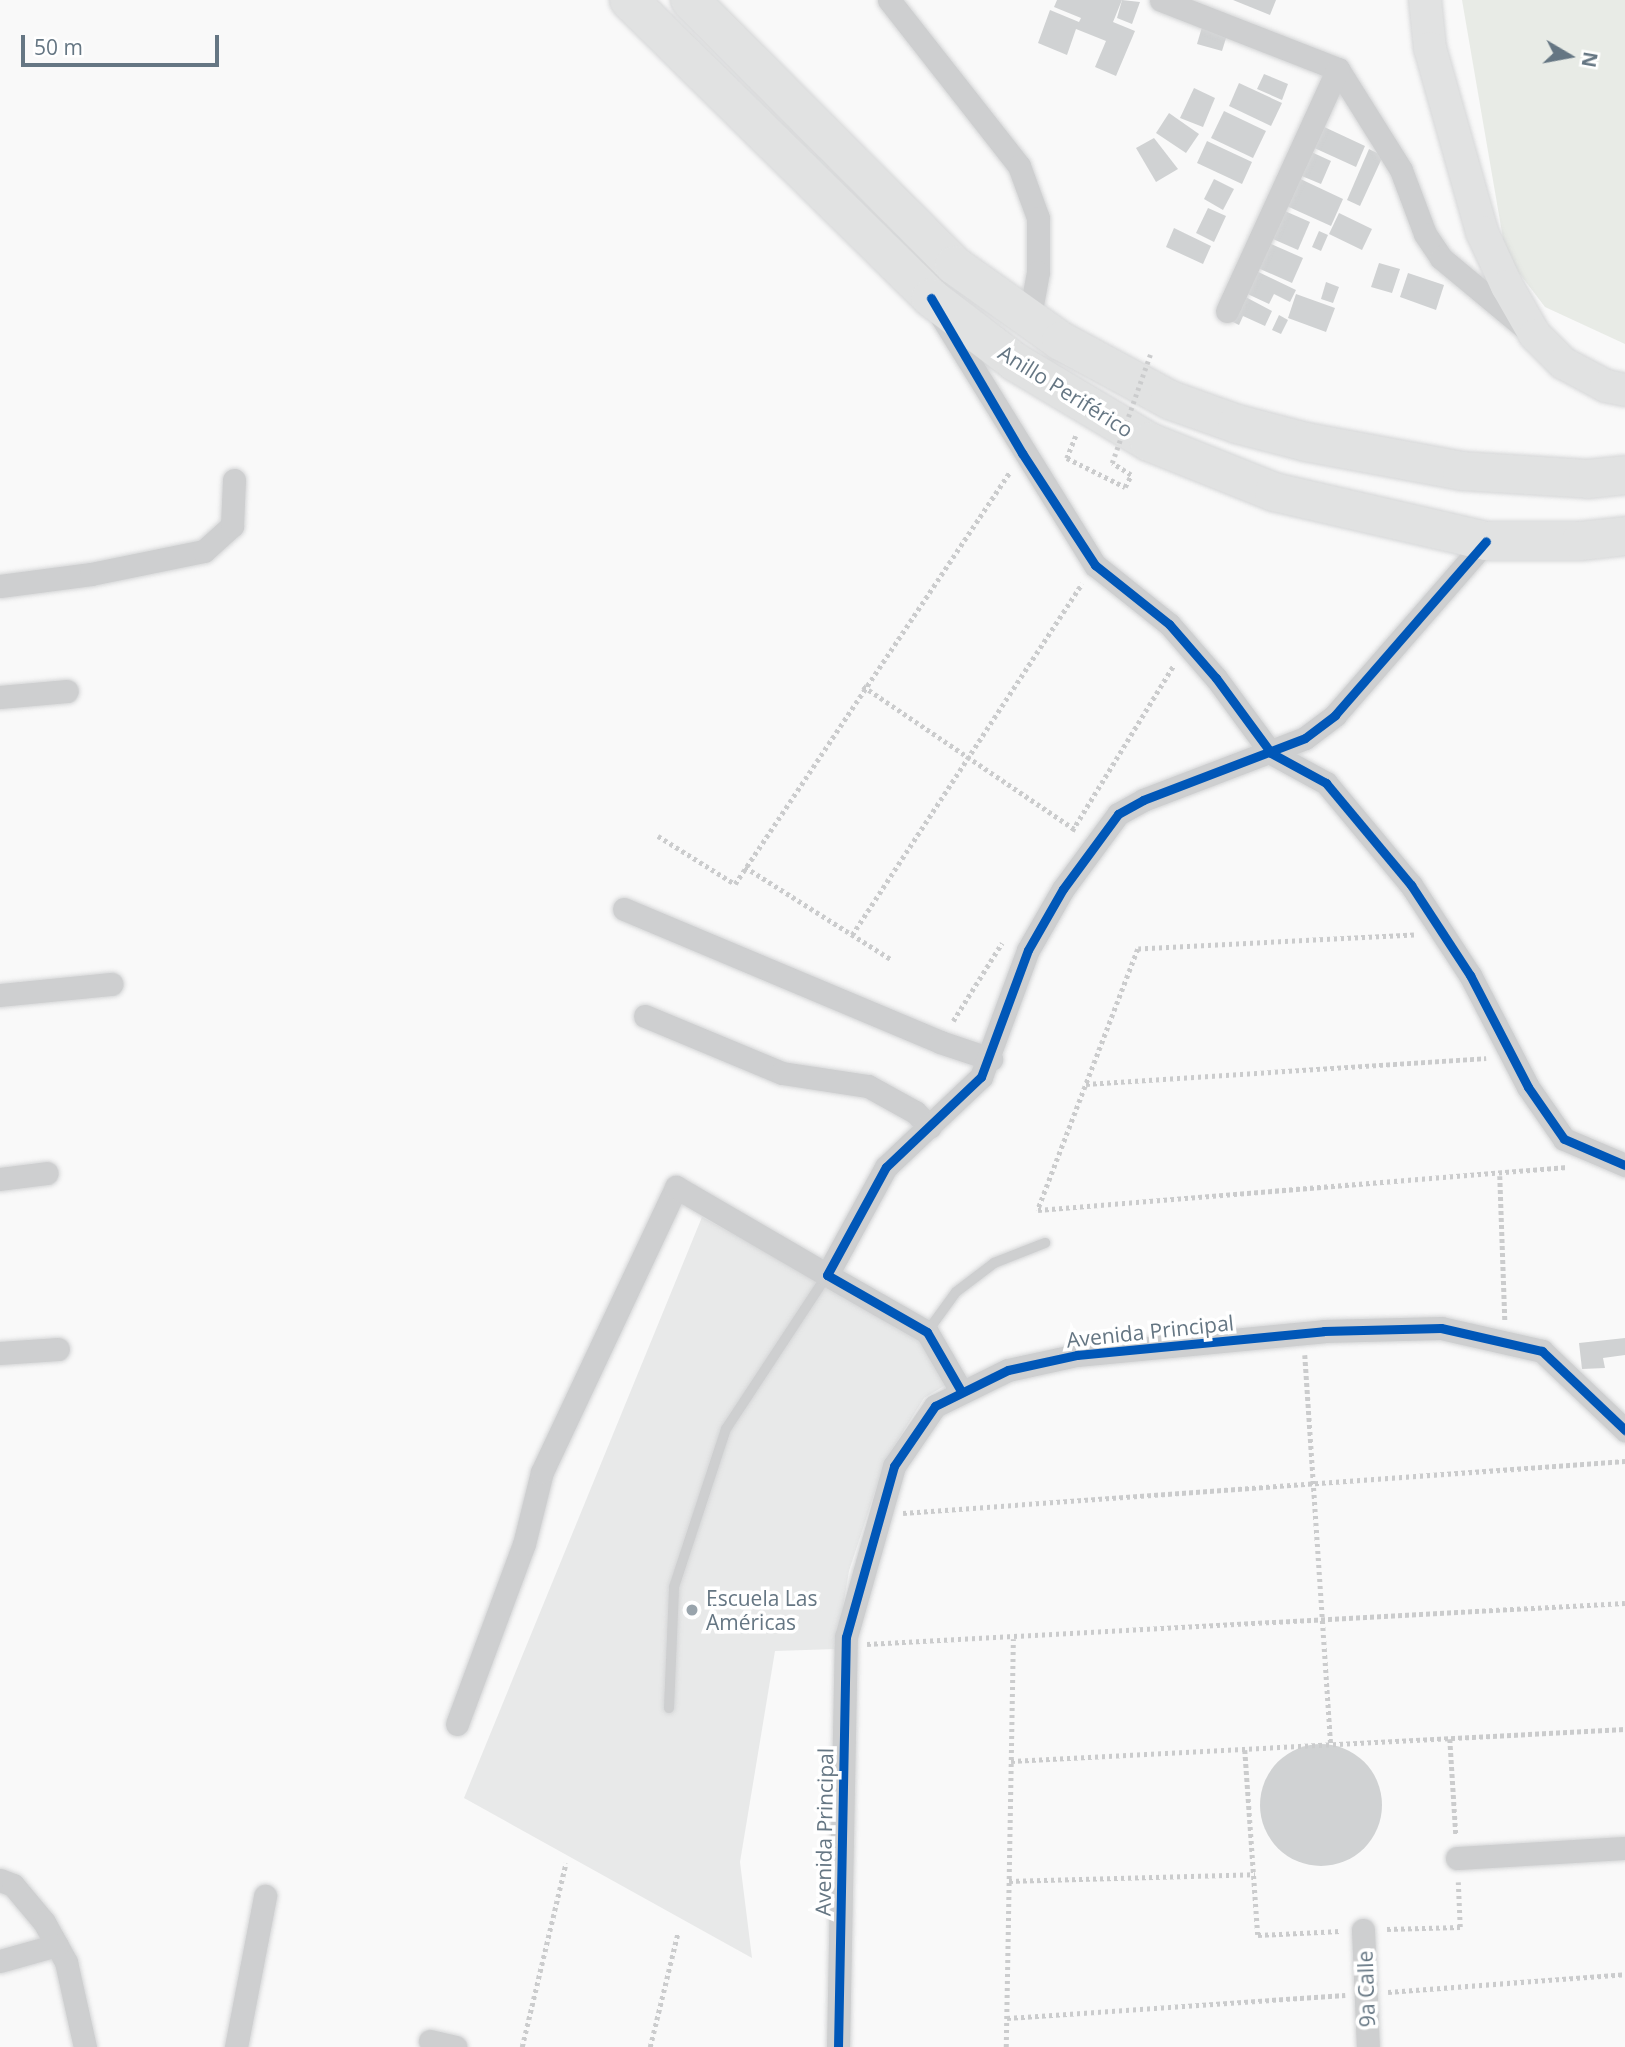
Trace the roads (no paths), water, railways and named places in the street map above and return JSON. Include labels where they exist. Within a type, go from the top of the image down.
[{"type":"highway","name":"Anillo Periférico","points":[[629,0],[931,298],[1015,362],[1149,442],[1274,492],[1486,541],[1581,541],[1625,536]]},
{"type":"highway","name":"Anillo Periférico","points":[[690,0],[954,265],[1029,321],[1170,400],[1237,424],[1462,471],[1588,479],[1625,475]]},
{"type":"street","points":[[889,0],[1018,166],[1038,218],[1038,272],[1029,321]]},
{"type":"street","points":[[1161,0],[1338,69],[1401,170],[1425,234],[1441,258],[1535,335],[1563,363],[1606,386],[1625,390]]},
{"type":"street","points":[[1425,0],[1430,48],[1482,232],[1535,335]]},
{"type":"street","points":[[1227,312],[1338,69]]},
{"type":"street","points":[[931,298],[1022,453],[1095,565],[1169,624],[1224,688],[1271,753],[1326,783],[1411,885],[1470,975],[1512,1056],[1564,1139],[1620,1163]]},
{"type":"street","points":[[0,586],[91,574],[204,551],[232,526],[234,480]]},
{"type":"street","points":[[827,1275],[886,1167],[981,1077],[990,1059],[1004,1005],[1028,950],[1094,843],[1118,814],[1143,800],[1305,738],[1335,715],[1486,541]]},
{"type":"street","points":[[0,697],[67,691]]},
{"type":"street","points":[[624,909],[940,1042],[990,1059]]},
{"type":"street","points":[[0,995],[111,984]]},
{"type":"street","points":[[645,1016],[782,1073],[868,1086],[915,1112],[930,1127]]},
{"type":"street","points":[[0,1179],[47,1173]]},
{"type":"street","points":[[457,1724],[524,1544],[542,1472],[676,1187],[927,1332],[954,1371],[961,1391]]},
{"type":"street","name":"Avenida Principal","points":[[838,2047],[845,1645],[894,1466],[936,1406],[961,1391],[1008,1370],[1077,1355],[1303,1333],[1441,1328],[1542,1351],[1625,1430]]},
{"type":"street","points":[[0,1353],[58,1349]]},
{"type":"street","points":[[1457,1858],[1625,1848]]},
{"type":"street","points":[[0,1880],[13,1885],[57,1945],[66,1962],[85,2047]]},
{"type":"street","points":[[236,2047],[265,1896]]},
{"type":"street","name":"9a Calle","points":[[1363,1930],[1368,2047]]},
{"type":"street","points":[[0,1961],[57,1945]]},
{"type":"street","points":[[430,2041],[455,2047]]},
{"type":"lane","points":[[927,1332],[956,1292],[994,1263],[1045,1243]]},
{"type":"lane","points":[[669,1708],[674,1587],[726,1429],[827,1275]]},
{"type":"place","name":"Escuela Las Américas","points":[[692,1610]]}]
